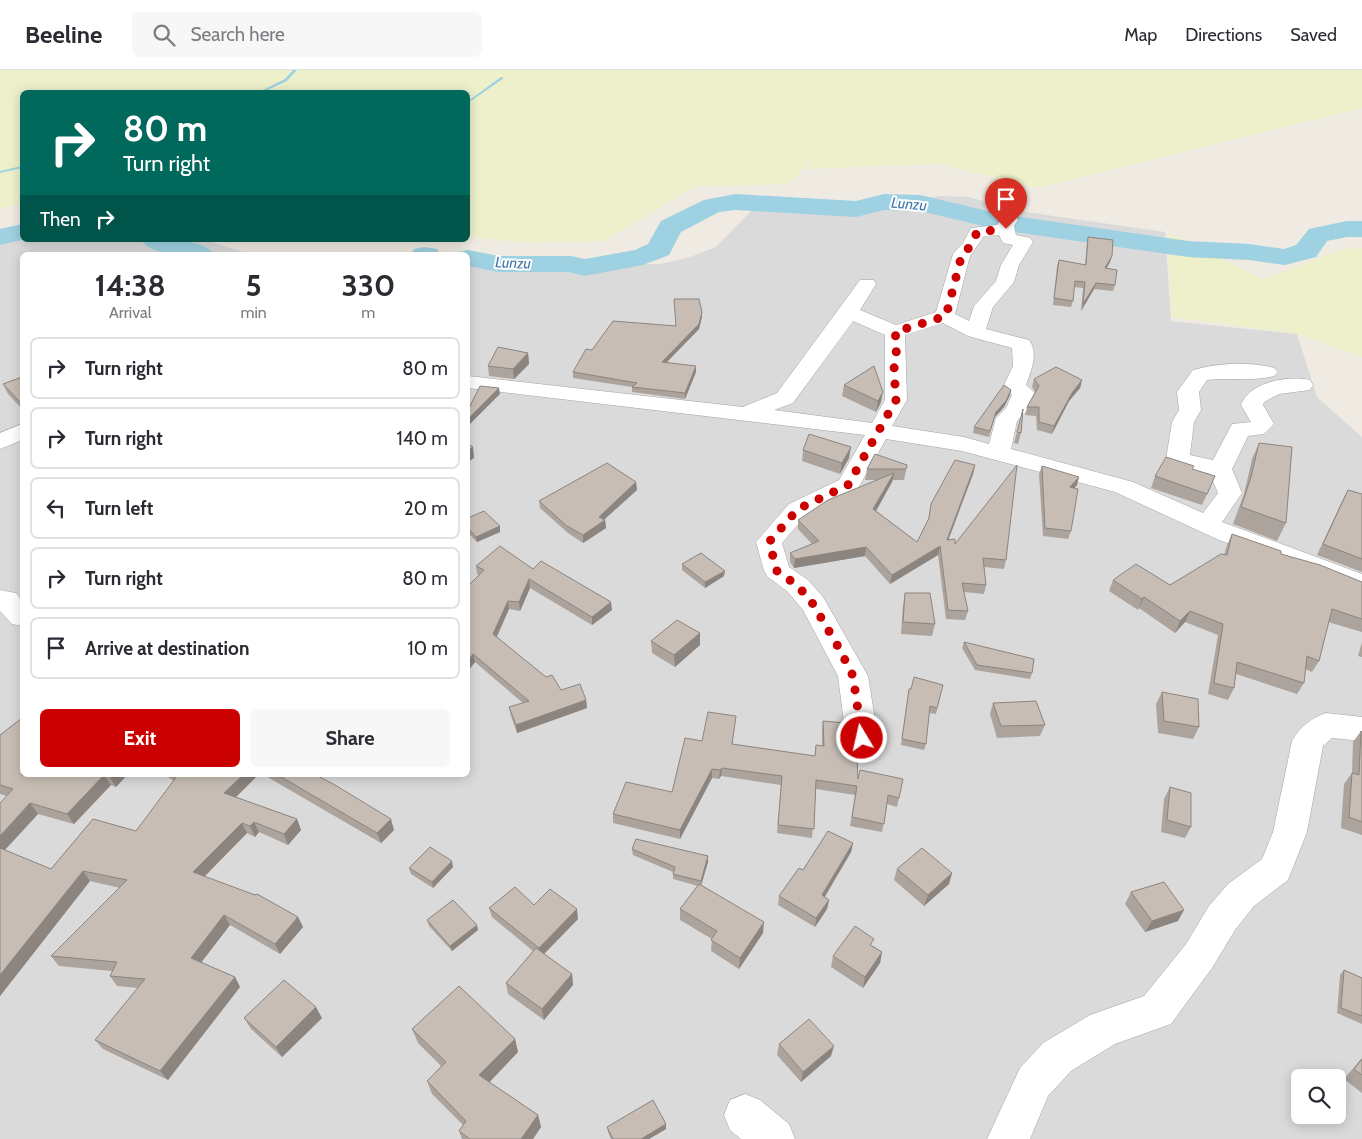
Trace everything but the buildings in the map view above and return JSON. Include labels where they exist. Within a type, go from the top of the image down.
[{"type":"street","points":[[946,316],[962,254],[971,246],[977,232],[1007,225],[1009,239],[1024,242],[1010,265],[1005,282],[984,306],[975,332]]},
{"type":"street","points":[[746,413],[785,398],[849,312],[867,284]]},
{"type":"street","points":[[849,312],[895,332],[946,316],[975,332],[1022,344],[1023,366],[1014,387],[1024,393],[1015,412],[1007,418],[998,453]]},
{"type":"street","points":[[862,738],[853,676],[813,604],[798,586],[777,571],[769,542],[798,509],[848,485],[896,400],[894,369],[897,346],[895,332]]},
{"type":"street","points":[[1220,469],[1178,459],[1183,422],[1190,410],[1188,392],[1200,374],[1230,371],[1267,372]]},
{"type":"street","points":[[470,382],[880,430],[998,453],[1124,487],[1233,536],[1324,568],[1362,585]]},
{"type":"street","points":[[1208,524],[1230,493],[1220,469],[1240,429],[1256,429],[1263,424],[1252,405],[1254,399],[1274,388],[1302,385]]},
{"type":"street","points":[[0,442],[20,433]]},
{"type":"street","points":[[1008,1139],[1034,1082],[1057,1057],[1104,1028],[1157,1010],[1199,956],[1222,918],[1241,895],[1276,869],[1290,832],[1308,741],[1326,724],[1362,729]]},
{"type":"shaded area","points":[[941,196],[968,197],[1026,212],[1165,232],[1171,321],[1297,334],[1317,397],[1362,437],[1362,1139],[0,1139],[0,242],[20,238],[20,242],[211,242],[243,252],[20,252],[20,777],[470,777],[470,255],[616,264],[661,264],[690,257],[716,247],[753,209],[778,199],[796,198],[875,205]]},
{"type":"green space","points":[[0,70],[701,70],[735,111],[702,70],[1362,70],[1362,108],[1037,188],[937,164],[805,169],[837,131],[789,184],[694,187],[604,241],[525,243],[470,236],[470,90],[20,90],[20,205],[0,208]]},
{"type":"green space","points":[[1167,232],[1263,279],[1343,249],[1362,248],[1362,357],[1297,334],[1172,317]]},
{"type":"waterway","points":[[265,90],[286,80],[295,70]]},
{"type":"waterway","points":[[470,101],[502,78]]},
{"type":"waterway","points":[[0,172],[20,167]]},
{"type":"waterway","name":"Lunzu","points":[[470,258],[499,264],[571,264],[584,268],[643,257],[659,249],[670,227],[713,205],[736,202],[856,209],[884,202],[920,203],[1000,222],[1188,249],[1249,252],[1285,257],[1306,251],[1318,235],[1347,229],[1362,229]]},
{"type":"waterway","name":"Lunzu","points":[[0,237],[20,232]]},
{"type":"waterway","name":"Lunzu","points":[[160,242],[192,252]]},
{"type":"route","points":[[862,738],[853,676],[829,628],[813,604],[798,586],[777,571],[769,542],[798,509],[848,485],[896,400],[894,369],[897,346],[895,332],[946,316],[962,254],[971,246],[977,232],[1006,229]]}]
